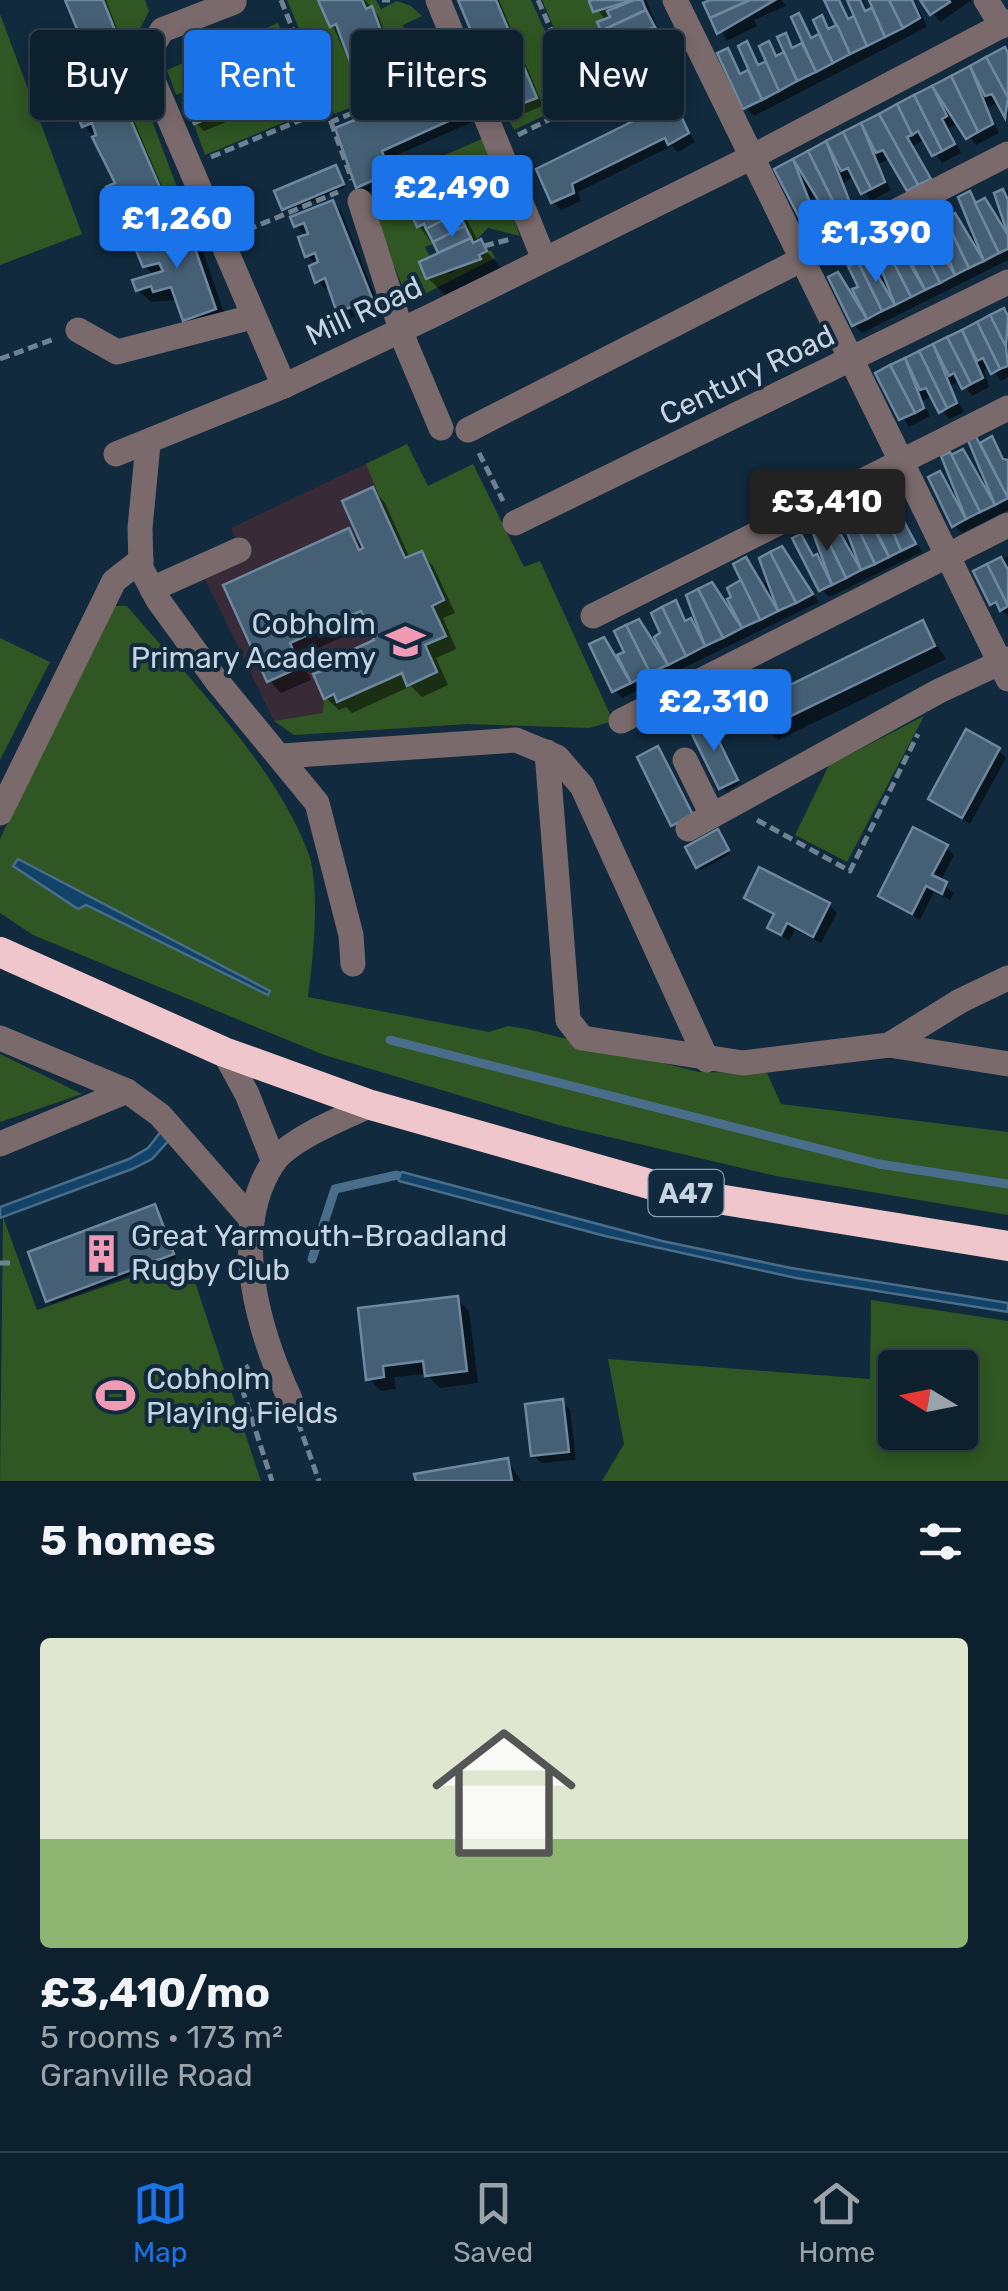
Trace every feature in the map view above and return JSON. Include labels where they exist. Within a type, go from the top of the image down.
[{"type":"highway","name":"A47","points":[[0,952],[224,1052],[372,1105],[681,1193],[1008,1246]]},
{"type":"street","points":[[438,0],[450,30]]},
{"type":"street","points":[[675,0],[900,463],[1005,667],[939,691],[688,829]]},
{"type":"street","points":[[986,0],[1005,24]]},
{"type":"street","points":[[162,30],[234,2]]},
{"type":"street","name":"Mill Road","points":[[116,454],[284,386],[402,330],[750,158],[1005,24]]},
{"type":"street","points":[[164,107],[284,386]]},
{"type":"street","points":[[486,120],[544,258]]},
{"type":"street","points":[[468,430],[1008,154]]},
{"type":"street","points":[[360,201],[402,330],[441,428]]},
{"type":"street","name":"Century Road","points":[[514,524],[1008,282]]},
{"type":"street","points":[[78,330],[117,352],[252,316]]},
{"type":"street","points":[[593,616],[1008,408]]},
{"type":"street","points":[[148,444],[141,560],[152,589],[216,680],[282,756],[316,804],[351,935],[353,964]]},
{"type":"street","points":[[622,721],[1008,525]]},
{"type":"street","points":[[152,589],[240,550]]},
{"type":"street","points":[[0,812],[114,580],[141,560]]},
{"type":"street","points":[[282,756],[516,740],[566,764],[582,786],[708,1060]]},
{"type":"street","points":[[547,752],[568,1020],[582,1038],[743,1063],[888,1045],[1008,1064]]},
{"type":"street","points":[[685,760],[722,811]]},
{"type":"street","points":[[888,1045],[960,1001],[1008,978]]},
{"type":"street","points":[[0,1038],[127,1091],[160,1115],[252,1220]]},
{"type":"street","points":[[224,1052],[247,1094],[274,1162]]},
{"type":"street","points":[[0,1144],[127,1091]]},
{"type":"street","points":[[290,1399],[270,1354],[252,1276],[252,1220],[274,1162],[320,1129],[372,1105]]},
{"type":"path","points":[[281,0],[293,30]]},
{"type":"path","points":[[382,0],[390,0]]},
{"type":"path","points":[[538,0],[551,30]]},
{"type":"path","points":[[684,52],[695,47]]},
{"type":"path","points":[[221,241],[354,185],[332,122],[351,114]]},
{"type":"path","points":[[190,166],[301,120]]},
{"type":"path","points":[[497,146],[548,120]]},
{"type":"path","points":[[0,359],[78,330]]},
{"type":"path","points":[[722,811],[850,871],[939,691]]},
{"type":"path","points":[[0,1262],[12,1263]]},
{"type":"path","points":[[270,1354],[237,1374],[272,1481]]},
{"type":"path","points":[[290,1399],[319,1481]]},
{"type":"shaded area","name":"Cobholm Primary Academy","points":[[407,444],[428,486],[473,464],[524,567],[540,561],[613,721],[589,728],[468,724],[294,735],[274,721],[205,579],[242,558],[231,528]]},
{"type":"green space","points":[[103,0],[145,0],[149,11],[140,30],[115,30]]},
{"type":"green space","points":[[287,0],[318,0],[330,27],[336,24],[351,64],[351,107],[334,114],[331,107],[331,30],[299,30]]},
{"type":"green space","points":[[362,0],[376,0],[381,9],[397,1],[422,16],[403,25],[405,30],[380,30],[372,7],[366,9]]},
{"type":"green space","points":[[496,0],[531,0],[544,30],[543,116],[514,130],[509,120],[523,120],[523,102],[536,97],[523,65],[523,30],[508,30]]},
{"type":"green space","points":[[542,0],[602,0],[615,30],[555,30]]},
{"type":"green space","points":[[0,14],[30,94],[30,120],[40,120],[82,234],[0,265]]},
{"type":"green space","points":[[278,23],[281,30],[261,30]]},
{"type":"green space","points":[[184,63],[184,92],[176,95],[167,70]]},
{"type":"green space","points":[[131,120],[152,120],[188,216],[174,220]]},
{"type":"green space","points":[[204,120],[290,120],[205,155],[194,124]]},
{"type":"green space","points":[[484,138],[520,236],[488,228],[473,243],[432,164],[405,177],[404,173]]},
{"type":"green space","points":[[396,184],[416,227],[424,224],[433,244],[425,247],[430,257],[419,263],[426,279],[446,270],[449,274],[491,250],[495,258],[409,302],[366,198]]},
{"type":"green space","points":[[407,444],[428,486],[473,464],[524,567],[540,561],[613,721],[589,728],[468,724],[294,735],[274,721],[323,713],[324,699],[334,694],[338,702],[402,673],[408,686],[437,672],[425,645],[445,636],[432,606],[444,600],[422,551],[404,556],[366,464]]},
{"type":"green space","points":[[110,606],[127,606],[202,692],[252,754],[293,819],[308,852],[314,884],[314,944],[308,997],[489,1032],[508,1026],[527,1029],[699,1072],[767,1073],[781,1104],[1008,1132],[1008,1215],[776,1176],[562,1126],[324,1055],[33,935],[0,913],[0,839]]},
{"type":"green space","points":[[0,638],[50,662],[0,760]]},
{"type":"green space","points":[[924,716],[847,862],[795,835],[829,765]]},
{"type":"green space","points":[[0,1054],[82,1094],[0,1122]]},
{"type":"green space","name":"Cobholm Playing Fields","points":[[3,1217],[37,1310],[187,1258],[261,1481],[0,1481]]},
{"type":"green space","points":[[871,1300],[1008,1321],[1008,1481],[602,1481],[624,1444],[608,1359],[870,1379]]},
{"type":"water","points":[[18,859],[270,991],[268,995],[86,905],[78,909],[13,866]]},
{"type":"water","points":[[162,1130],[171,1138],[152,1159],[0,1218],[0,1207],[129,1159],[148,1148]]},
{"type":"water","points":[[402,1172],[662,1241],[791,1268],[1008,1303],[1008,1312],[796,1278],[605,1236],[399,1181],[397,1175]]},
{"type":"building","points":[[65,0],[103,0],[115,30],[77,30]]},
{"type":"building","points":[[318,0],[362,0],[366,9],[372,6],[381,30],[351,30],[351,64],[336,24],[330,27]]},
{"type":"building","points":[[458,0],[496,0],[509,30],[471,30]]},
{"type":"building","points":[[592,0],[634,0],[593,12],[589,1]]},
{"type":"building","points":[[634,0],[642,0],[646,10],[601,30],[597,22],[610,17],[607,11]]},
{"type":"building","points":[[750,0],[710,18],[703,3]]},
{"type":"building","points":[[750,0],[775,0],[717,34],[710,18]]},
{"type":"building","points":[[824,0],[839,0],[848,19],[854,16],[867,46],[850,54]]},
{"type":"building","points":[[847,0],[860,0],[865,11],[872,8],[885,37],[867,46]]},
{"type":"building","points":[[869,0],[889,0],[903,28],[885,37]]},
{"type":"building","points":[[889,0],[912,0],[920,18],[903,28]]},
{"type":"building","points":[[920,0],[949,0],[950,2],[930,15]]},
{"type":"building","points":[[646,10],[655,27],[647,30],[603,30]]},
{"type":"building","points":[[799,13],[811,38],[819,34],[833,63],[816,72],[791,17]]},
{"type":"building","points":[[822,15],[828,29],[837,25],[850,54],[833,63],[813,20]]},
{"type":"building","points":[[786,33],[792,48],[802,43],[816,72],[797,81],[777,37]]},
{"type":"building","points":[[747,41],[758,65],[767,61],[779,91],[762,100],[738,46]]},
{"type":"building","points":[[769,41],[776,56],[784,52],[797,81],[779,91],[759,46]]},
{"type":"building","points":[[1005,47],[1008,53],[1008,98],[986,57]]},
{"type":"building","points":[[728,48],[740,74],[748,70],[762,100],[743,109],[717,53]]},
{"type":"building","points":[[986,57],[1008,98],[1005,118],[992,94],[985,96],[970,66]]},
{"type":"building","points":[[523,65],[537,98],[523,103]]},
{"type":"building","points":[[970,66],[993,124],[978,132],[951,76]]},
{"type":"building","points":[[951,76],[978,132],[966,139],[932,86]]},
{"type":"building","points":[[932,86],[955,144],[942,151],[914,95]]},
{"type":"building","points":[[914,95],[942,151],[932,156],[918,131],[912,135],[897,104]]},
{"type":"building","points":[[897,104],[912,135],[907,137],[931,179],[918,185],[879,114]]},
{"type":"building","points":[[879,114],[918,185],[907,191],[883,150],[876,153],[861,123]]},
{"type":"building","points":[[79,120],[131,120],[174,220],[130,235],[123,202],[114,205],[106,187],[115,183],[92,137],[96,135],[92,123],[82,127]]},
{"type":"building","points":[[355,120],[451,120],[382,151],[389,173],[356,188],[335,128]]},
{"type":"building","points":[[635,120],[683,120],[689,133],[668,145],[665,138],[572,184],[574,193],[551,203],[536,169]]},
{"type":"building","points":[[861,123],[885,182],[871,189],[843,132]]},
{"type":"building","points":[[843,132],[871,189],[861,194],[848,168],[841,171],[826,141]]},
{"type":"building","points":[[826,141],[849,200],[836,207],[808,151]]},
{"type":"building","points":[[808,151],[836,207],[826,213],[793,159]]},
{"type":"building","points":[[793,159],[816,218],[803,225],[774,169]]},
{"type":"building","points":[[432,164],[443,188],[407,205],[401,193],[411,189],[405,177]]},
{"type":"building","points":[[336,165],[344,184],[282,210],[274,191]]},
{"type":"building","points":[[443,188],[453,200],[413,218],[407,205]]},
{"type":"building","points":[[1003,189],[1008,200],[1008,235],[994,193]]},
{"type":"building","points":[[970,191],[999,253],[984,261],[958,197]]},
{"type":"building","points":[[985,198],[1008,235],[1008,249],[999,253],[975,203]]},
{"type":"building","points":[[333,200],[372,298],[337,313],[325,278],[315,283],[309,266],[318,262],[315,253],[305,257],[298,237],[308,234],[304,223],[294,227],[290,217]]},
{"type":"building","points":[[453,200],[459,212],[426,229],[424,224],[417,227],[413,218]]},
{"type":"building","points":[[940,209],[969,268],[955,275],[931,214]]},
{"type":"building","points":[[459,212],[465,226],[433,242],[426,229]]},
{"type":"building","points":[[955,213],[984,261],[969,268],[945,218]]},
{"type":"building","points":[[187,225],[216,309],[183,321],[171,287],[153,292],[151,286],[136,291],[132,280],[163,271],[159,263],[143,267],[135,248],[149,243],[148,237]]},
{"type":"building","points":[[465,226],[471,238],[438,253],[433,242]]},
{"type":"building","points":[[926,227],[955,275],[940,283],[915,233]]},
{"type":"building","points":[[915,233],[940,283],[925,290],[910,260],[917,257],[907,237]]},
{"type":"building","points":[[471,238],[473,243],[481,239],[487,251],[479,255],[481,259],[426,279],[419,262]]},
{"type":"building","points":[[897,242],[925,290],[911,297],[886,248]]},
{"type":"building","points":[[886,248],[911,297],[895,305],[875,253]]},
{"type":"building","points":[[867,257],[895,305],[882,311],[858,262]]},
{"type":"building","points":[[858,262],[882,311],[867,319],[852,289],[858,287],[848,266]]},
{"type":"building","points":[[838,272],[867,319],[852,326],[828,277]]},
{"type":"building","points":[[1004,308],[1008,316],[1006,347],[990,315]]},
{"type":"building","points":[[990,315],[1006,347],[1008,366],[1000,369],[977,322]]},
{"type":"building","points":[[977,322],[1000,369],[991,374],[983,358],[977,361],[962,330]]},
{"type":"building","points":[[962,330],[983,378],[971,384],[947,337]]},
{"type":"building","points":[[947,337],[971,384],[962,389],[954,373],[949,376],[933,344]]},
{"type":"building","points":[[933,344],[957,403],[947,408],[919,351]]},
{"type":"building","points":[[919,351],[947,408],[939,413],[926,388],[920,390],[905,358]]},
{"type":"building","points":[[905,358],[924,408],[915,413],[890,365]]},
{"type":"building","points":[[890,365],[915,413],[899,420],[875,373]]},
{"type":"building","points":[[975,435],[1008,498],[995,505],[967,438]]},
{"type":"building","points":[[992,436],[1003,459],[1008,460],[1008,498],[980,443]]},
{"type":"building","points":[[963,449],[995,505],[980,512],[951,455]]},
{"type":"building","points":[[950,452],[980,512],[966,519],[941,456]]},
{"type":"building","points":[[940,471],[966,519],[952,527],[928,477]]},
{"type":"building","points":[[884,484],[916,544],[901,551],[875,489]]},
{"type":"building","points":[[373,487],[405,558],[422,551],[444,600],[432,606],[446,636],[425,645],[437,672],[407,686],[402,673],[337,702],[334,694],[324,699],[313,674],[324,670],[321,664],[374,640],[361,611],[290,643],[300,667],[267,682],[223,585],[349,528],[359,550],[363,548],[342,501]]},
{"type":"building","points":[[875,489],[901,551],[889,557],[874,525],[879,523],[866,493]]},
{"type":"building","points":[[857,498],[889,557],[875,564],[846,503]]},
{"type":"building","points":[[828,512],[861,570],[846,578],[817,518]]},
{"type":"building","points":[[852,516],[875,564],[861,570],[843,521]]},
{"type":"building","points":[[817,518],[846,578],[832,585],[809,522]]},
{"type":"building","points":[[801,534],[813,556],[817,554],[832,585],[819,591],[792,538]]},
{"type":"building","points":[[782,546],[813,594],[796,603],[770,552]]},
{"type":"building","points":[[770,552],[796,603],[778,611],[759,558]]},
{"type":"building","points":[[746,557],[778,611],[760,620],[733,564]]},
{"type":"building","points":[[1001,557],[1008,570],[1008,606],[987,564]]},
{"type":"building","points":[[987,564],[1008,606],[1000,611],[996,602],[990,605],[973,571]]},
{"type":"building","points":[[741,580],[760,620],[742,628],[727,599],[731,597],[727,588]]},
{"type":"building","points":[[712,582],[742,628],[723,638],[698,589]]},
{"type":"building","points":[[698,589],[723,638],[705,646],[686,595]]},
{"type":"building","points":[[676,600],[685,621],[691,618],[705,646],[686,656],[662,607]]},
{"type":"building","points":[[662,607],[686,656],[668,665],[654,637],[660,633],[651,613]]},
{"type":"building","points":[[639,619],[668,665],[650,673],[626,625]]},
{"type":"building","points":[[923,620],[935,646],[764,729],[751,704]]},
{"type":"building","points":[[626,625],[650,673],[631,683],[617,655],[624,652],[614,631]]},
{"type":"building","points":[[604,637],[631,683],[612,692],[589,644]]},
{"type":"building","points":[[708,719],[738,780],[719,789],[689,728]]},
{"type":"building","points":[[966,729],[1000,748],[962,818],[928,799]]},
{"type":"building","points":[[658,746],[693,815],[671,826],[637,757]]},
{"type":"building","points":[[913,827],[948,845],[932,875],[947,882],[942,894],[926,886],[912,914],[878,896]]},
{"type":"building","points":[[718,829],[729,850],[696,868],[685,847]]},
{"type":"building","points":[[759,867],[830,903],[813,937],[787,923],[781,935],[767,928],[774,914],[744,898]]},
{"type":"building","name":"Great Yarmouth-Broadland Rugby Club","points":[[155,1204],[174,1254],[46,1302],[28,1252]]},
{"type":"building","points":[[458,1296],[467,1371],[425,1376],[423,1361],[383,1366],[384,1377],[366,1380],[358,1308]]},
{"type":"building","points":[[563,1399],[569,1452],[531,1456],[525,1404]]},
{"type":"building","points":[[508,1458],[512,1481],[416,1481],[414,1474]]},
{"type":"waterway","points":[[390,1040],[879,1164],[1008,1184]]},
{"type":"waterway","points":[[312,1259],[335,1189],[397,1175]]},
{"type":"place","name":"Cobholm Primary Academy","points":[[406,641]]},
{"type":"place","name":"Great Yarmouth-Broadland Rugby Club","points":[[101,1253]]},
{"type":"place","name":"Cobholm Playing Fields","points":[[116,1396]]}]
